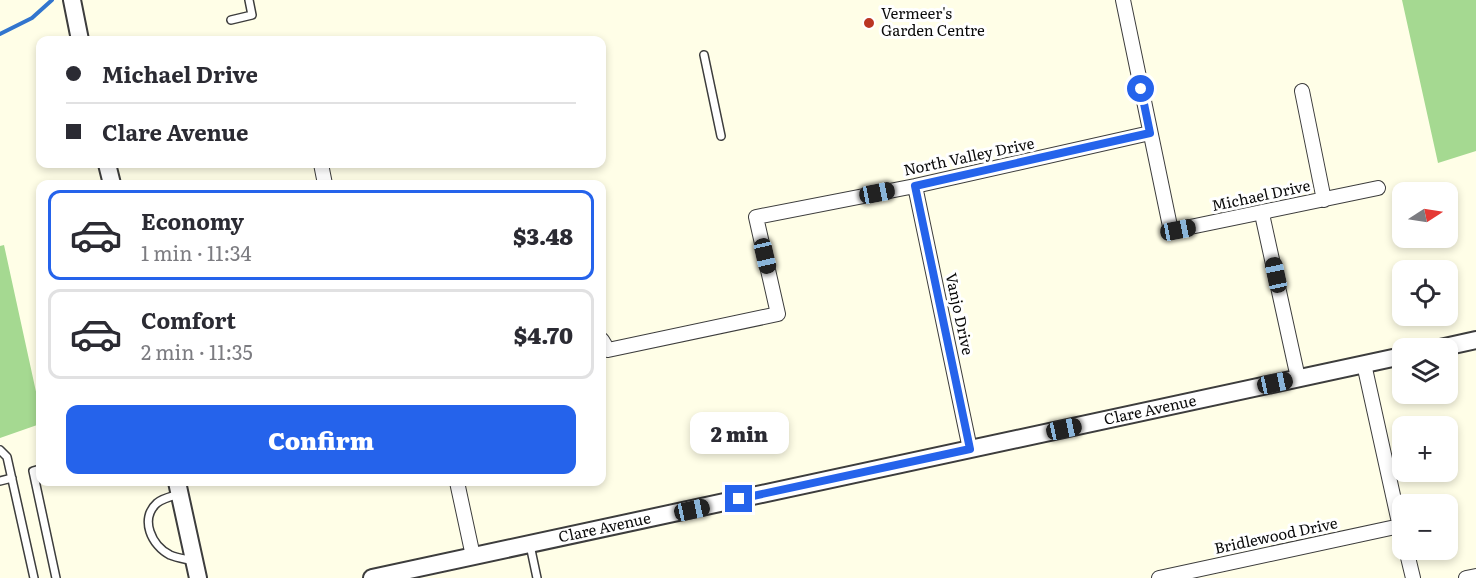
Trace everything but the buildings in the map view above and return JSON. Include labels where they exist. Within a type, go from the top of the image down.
[{"type":"street","points":[[72,0],[79,36]]},
{"type":"street","name":"Michael Drive","points":[[1123,0],[1171,231],[1262,214],[1378,188]]},
{"type":"street","points":[[1302,91],[1324,200]]},
{"type":"street","name":"North Valley Drive","points":[[606,346],[608,350],[778,314],[756,218],[915,186],[1150,133]]},
{"type":"street","name":"Vanjo Drive","points":[[915,186],[970,449]]},
{"type":"street","points":[[1262,214],[1298,378]]},
{"type":"street","points":[[1458,344],[1476,340]]},
{"type":"street","name":"Clare Avenue","points":[[372,578],[1392,358]]},
{"type":"street","points":[[1364,364],[1393,494]]},
{"type":"street","points":[[458,486],[472,556]]},
{"type":"street","points":[[178,488],[198,578]]},
{"type":"street","name":"Bridlewood Drive","points":[[1160,578],[1392,533]]},
{"type":"street","points":[[1409,560],[1413,578]]},
{"type":"street","points":[[1466,578],[1476,576]]},
{"type":"lane","points":[[231,20],[252,15],[249,0]]},
{"type":"lane","points":[[704,55],[721,136]]},
{"type":"lane","points":[[0,450],[7,457],[34,578]]},
{"type":"lane","points":[[36,470],[33,471],[36,485]]},
{"type":"lane","points":[[0,481],[12,478]]},
{"type":"lane","points":[[36,486],[56,578]]},
{"type":"lane","points":[[178,488],[153,508],[149,531],[158,545],[170,555],[194,561]]},
{"type":"lane","points":[[531,545],[537,578]]},
{"type":"green space","points":[[1402,0],[1476,0],[1476,151],[1438,163]]},
{"type":"green space","points":[[4,245],[36,392],[36,425],[0,438],[0,246]]},
{"type":"waterway","points":[[0,34],[32,18],[52,0]]},
{"type":"place","name":"Vermeer's Garden Centre","points":[[869,23]]},
{"type":"route","points":[[739,499],[970,449],[915,186],[1150,133],[1141,89]]}]
